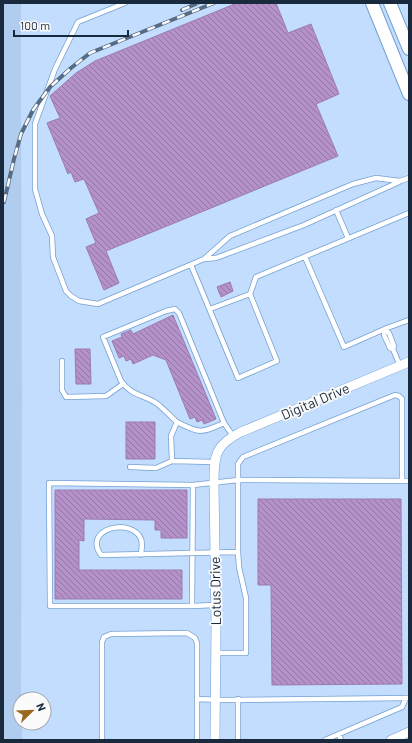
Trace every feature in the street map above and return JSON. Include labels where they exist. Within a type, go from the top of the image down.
[{"type":"main road","points":[[372,3],[409,94]]},
{"type":"main road","points":[[390,3],[409,49]]},
{"type":"street","name":"Digital Drive","points":[[222,444],[233,436],[406,364]]},
{"type":"street","name":"Lotus Drive","points":[[215,740],[214,462],[222,444]]},
{"type":"street","points":[[391,740],[409,732]]},
{"type":"lane","points":[[125,3],[78,22],[55,69],[35,124],[36,189],[42,214],[52,236],[53,257],[66,291],[79,301],[98,304],[191,265],[204,259],[230,236],[353,184],[376,178],[400,181]]},
{"type":"lane","points":[[204,259],[216,258],[304,225],[409,178]]},
{"type":"lane","points":[[336,210],[348,238]]},
{"type":"lane","points":[[191,265],[238,378],[277,361],[250,294],[256,277],[409,213]]},
{"type":"lane","points":[[305,257],[344,347],[409,320]]},
{"type":"lane","points":[[210,309],[250,294]]},
{"type":"lane","points":[[224,423],[201,432],[196,431],[177,422],[158,404],[132,392],[123,384],[103,337],[166,310],[175,309],[179,313],[224,423],[233,436]]},
{"type":"lane","points":[[385,329],[384,335],[390,348],[393,349],[406,364]]},
{"type":"lane","points":[[62,361],[62,390],[66,397],[106,396],[123,384]]},
{"type":"lane","points":[[215,653],[246,653],[246,598],[239,567],[238,552],[238,464],[243,457],[395,394],[402,399],[402,481]]},
{"type":"lane","points":[[172,461],[171,436],[177,422]]},
{"type":"lane","points":[[130,467],[156,468],[172,461],[214,462]]},
{"type":"lane","points":[[215,606],[50,606],[49,483],[193,485],[238,480],[409,481]]},
{"type":"lane","points":[[192,606],[193,485]]},
{"type":"lane","points":[[141,555],[142,540],[136,533],[127,528],[111,528],[106,530],[98,539],[96,545],[101,555],[141,555],[238,552]]},
{"type":"lane","points":[[102,740],[102,642],[104,637],[107,635],[187,633],[192,635],[197,643],[196,740]]},
{"type":"lane","points":[[196,699],[407,698],[402,707],[325,740]]},
{"type":"lane","points":[[238,699],[238,740]]},
{"type":"lane","points":[[339,734],[342,740]]},
{"type":"shaded area","points":[[3,3],[21,3],[21,691],[12,691],[12,731],[22,731],[22,740],[3,740]]},
{"type":"building","points":[[237,3],[276,3],[288,33],[311,24],[339,94],[316,104],[338,156],[106,251],[119,283],[104,290],[86,247],[96,243],[86,219],[99,213],[84,179],[75,182],[71,172],[68,174],[47,123],[60,118],[50,96],[76,73],[95,61]]},
{"type":"building","points":[[230,282],[233,291],[221,297],[217,287]]},
{"type":"building","points":[[173,315],[216,419],[204,424],[202,420],[197,422],[195,417],[190,419],[166,360],[153,355],[133,364],[131,359],[126,361],[124,356],[119,358],[112,341],[122,337],[121,334],[131,330],[133,334]]},
{"type":"building","points":[[75,349],[90,349],[91,384],[76,384]]},
{"type":"building","points":[[126,422],[155,422],[155,459],[126,459]]},
{"type":"building","points":[[55,490],[187,490],[187,538],[161,538],[161,530],[155,530],[155,520],[84,519],[84,541],[79,540],[79,570],[182,570],[182,599],[55,599]]},
{"type":"building","points":[[258,499],[401,499],[402,684],[272,685],[271,585],[258,585]]},
{"type":"railway","points":[[182,10],[198,3]]},
{"type":"railway","points":[[4,202],[21,134],[33,110],[50,87],[90,53],[214,3]]}]
